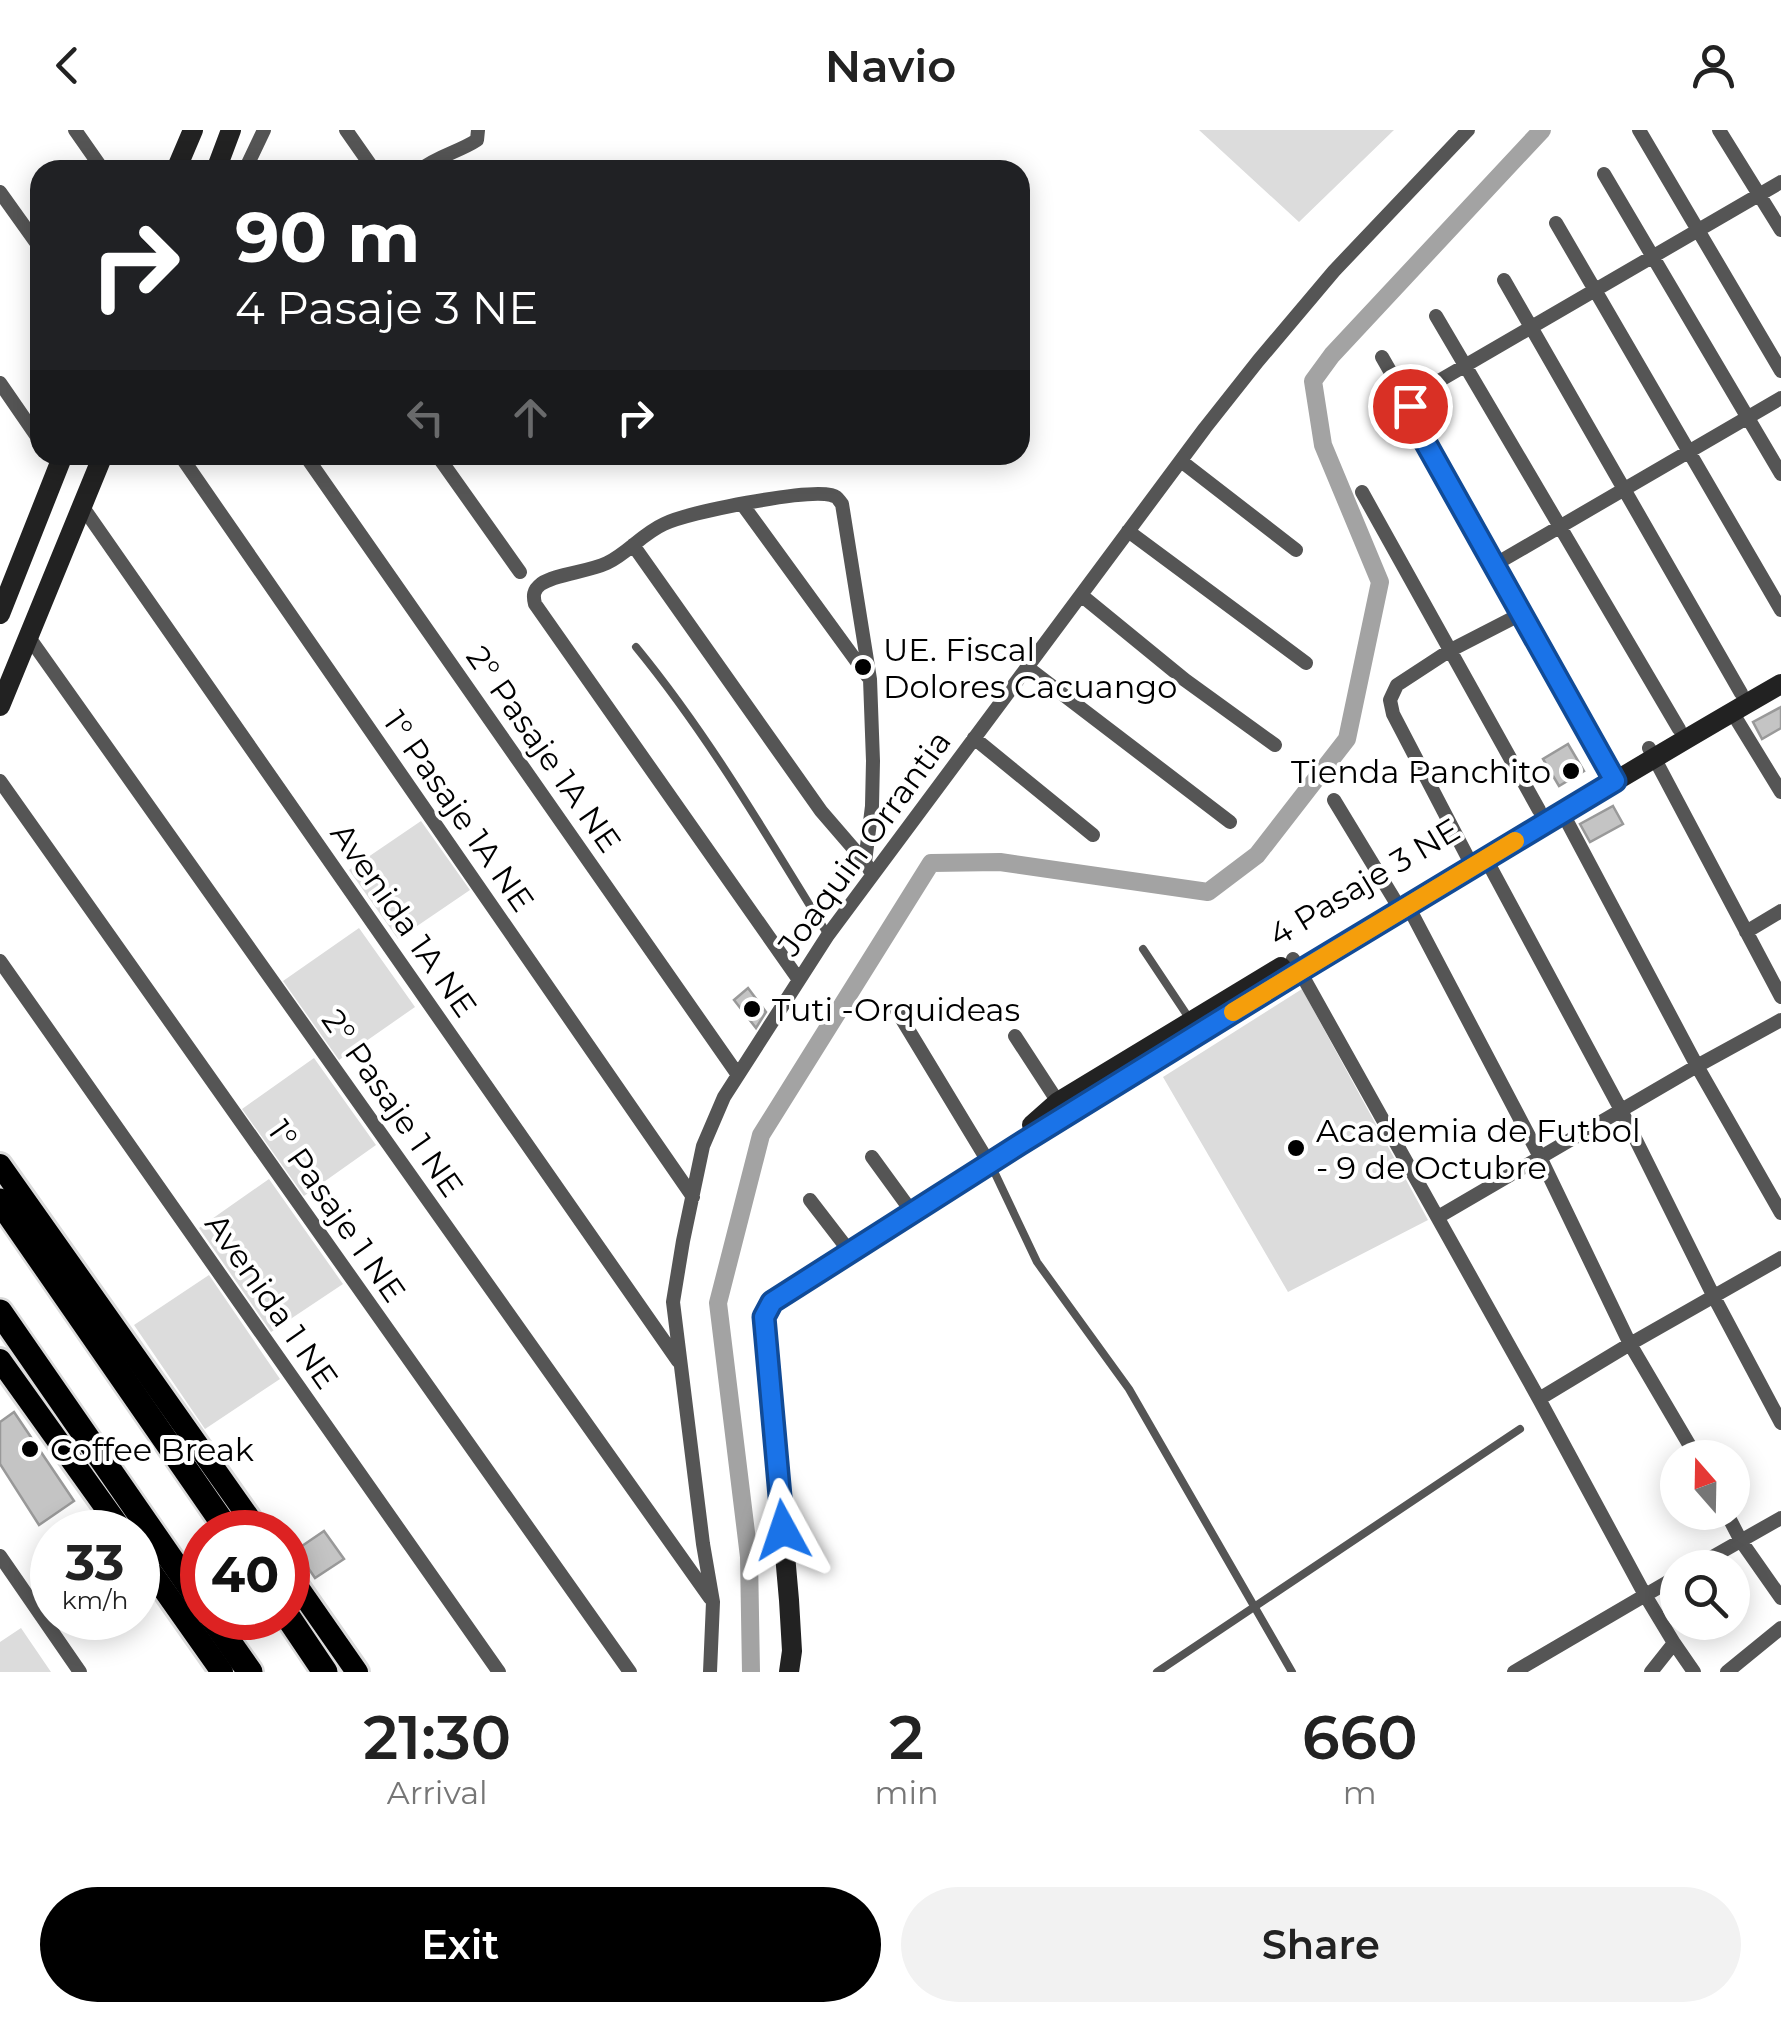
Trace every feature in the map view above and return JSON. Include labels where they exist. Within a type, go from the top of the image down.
[{"type":"highway","points":[[0,1201],[214,1510]]},
{"type":"highway","points":[[0,1312],[180,1572]]},
{"type":"highway","points":[[227,1640],[250,1672]]},
{"type":"highway","points":[[303,1640],[325,1672]]},
{"type":"main road","points":[[0,1165],[243,1510]]},
{"type":"main road","points":[[0,1360],[107,1510]]},
{"type":"main road","points":[[160,1584],[222,1672]]},
{"type":"main road","points":[[310,1605],[357,1672]]},
{"type":"street","points":[[76,130],[96,160]]},
{"type":"street","points":[[180,160],[193,130]]},
{"type":"street","points":[[248,160],[264,130]]},
{"type":"street","points":[[346,130],[367,160]]},
{"type":"street","points":[[433,160],[477,140],[478,130]]},
{"type":"street","name":"Joaquin Orrantia","points":[[710,1672],[714,1602],[703,1544],[673,1302],[703,1146],[724,1097],[868,868],[974,738],[1181,460],[1321,286],[1468,130]]},
{"type":"street","points":[[1640,130],[1781,372]]},
{"type":"street","points":[[1719,130],[1781,230]]},
{"type":"street","points":[[1604,174],[1781,474]]},
{"type":"street","points":[[1410,406],[1418,394],[1465,365],[1781,182]]},
{"type":"street","points":[[0,192],[30,234]]},
{"type":"street","points":[[1556,223],[1781,610]]},
{"type":"street","points":[[1504,280],[1624,489],[1781,792]]},
{"type":"street","points":[[1436,316],[1680,730]]},
{"type":"street","points":[[1382,357],[1410,406],[1414,422],[1612,776]]},
{"type":"street","points":[[0,383],[30,426]]},
{"type":"street","points":[[1494,565],[1781,398]]},
{"type":"street","points":[[1181,460],[1296,550]]},
{"type":"street","points":[[0,614],[5,582],[54,465]]},
{"type":"street","points":[[0,706],[100,465]]},
{"type":"street","name":"1° Pasaje 1A NE","points":[[187,465],[693,1197]]},
{"type":"street","name":"2° Pasaje 1A NE","points":[[313,465],[738,1075]]},
{"type":"street","points":[[444,465],[520,572]]},
{"type":"street","points":[[1362,492],[1539,810]]},
{"type":"street","points":[[799,980],[535,604],[536,588],[543,582],[607,563],[671,520],[742,504],[836,496],[842,504],[870,679],[873,760],[868,868]]},
{"type":"street","points":[[742,504],[870,679]]},
{"type":"street","name":"Avenida 1A NE","points":[[82,506],[681,1366]]},
{"type":"street","points":[[1128,532],[1306,663]]},
{"type":"street","points":[[633,546],[821,810],[868,868]]},
{"type":"street","points":[[1081,595],[1184,680],[1276,744]]},
{"type":"street","points":[[1521,614],[1448,651],[1396,684],[1390,700],[1394,714],[1622,1110],[1781,1422]]},
{"type":"street","name":"2° Pasaje 1 NE","points":[[28,636],[714,1602]]},
{"type":"street","points":[[1027,667],[1230,822]]},
{"type":"street","name":"4 Pasaje 3 NE","points":[[1476,857],[1539,810],[1652,753],[1736,703],[1781,670]]},
{"type":"street","name":"4 Pasaje 3 NE","points":[[1652,753],[1680,730],[1781,684]]},
{"type":"street","points":[[974,738],[1092,835]]},
{"type":"street","points":[[1652,753],[1781,997]]},
{"type":"street","name":"4 Pasaje 3 NE","points":[[789,1672],[789,1600],[764,1317],[772,1302],[1296,965],[1476,857],[1562,812],[1612,776]]},
{"type":"street","name":"1° Pasaje 1 NE","points":[[0,781],[630,1672]]},
{"type":"street","points":[[1334,800],[1401,903],[1540,1157],[1630,1344],[1686,1440]]},
{"type":"street","points":[[1562,812],[1697,1066],[1781,1213]]},
{"type":"street","points":[[1746,932],[1781,910]]},
{"type":"street","name":"Avenida 1 NE","points":[[0,961],[499,1672]]},
{"type":"street","points":[[1296,965],[1645,1595],[1694,1672]]},
{"type":"street","name":"4 Pasaje 3 NE","points":[[990,1163],[1058,1102],[1191,1021],[1296,965]]},
{"type":"street","points":[[897,1011],[990,1163]]},
{"type":"street","points":[[1438,1217],[1781,1020]]},
{"type":"street","points":[[1015,1036],[1058,1102]]},
{"type":"street","points":[[872,1156],[912,1212]]},
{"type":"street","points":[[810,1200],[850,1252]]},
{"type":"street","points":[[1539,1400],[1781,1258]]},
{"type":"street","points":[[1725,1550],[1781,1518]]},
{"type":"street","points":[[1735,1530],[1781,1598]]},
{"type":"street","points":[[0,1556],[80,1672]]},
{"type":"street","points":[[1514,1672],[1660,1586]]},
{"type":"street","points":[[1727,1672],[1781,1628]]},
{"type":"street","points":[[1651,1672],[1674,1642]]},
{"type":"lane","points":[[636,647],[724,766],[828,934]]},
{"type":"lane","points":[[1143,949],[1191,1021]]},
{"type":"lane","points":[[990,1163],[1037,1262],[1129,1389],[1292,1672]]},
{"type":"lane","points":[[1156,1672],[1520,1429]]},
{"type":"shaded area","points":[[1199,130],[1394,130],[1299,222]]},
{"type":"shaded area","points":[[421,821],[470,890],[398,939],[349,870]]},
{"type":"shaded area","points":[[359,928],[415,1007],[339,1060],[283,981]]},
{"type":"shaded area","name":"Academia de Futbol - 9 de Octubre","points":[[1302,989],[1428,1220],[1288,1292],[1163,1077]]},
{"type":"shaded area","points":[[314,1058],[376,1145],[304,1196],[242,1109]]},
{"type":"shaded area","points":[[269,1179],[343,1284],[271,1332],[199,1228]]},
{"type":"shaded area","points":[[209,1275],[280,1379],[205,1429],[134,1325]]},
{"type":"shaded area","points":[[21,1628],[51,1672],[0,1672],[0,1642]]},
{"type":"building","points":[[1781,707],[1781,728],[1762,739],[1753,722]]},
{"type":"building","points":[[1568,744],[1584,771],[1559,786],[1543,759]]},
{"type":"building","points":[[1613,806],[1623,824],[1590,842],[1580,824]]},
{"type":"building","name":"Tuti -Orquideas","points":[[748,988],[766,1012],[756,1028],[734,1000]]},
{"type":"building","points":[[14,1412],[74,1501],[61,1510],[30,1511],[0,1464],[0,1422]]},
{"type":"building","points":[[324,1531],[344,1559],[315,1578],[310,1571],[310,1540]]},
{"type":"waterway","points":[[751,1672],[749,1557],[718,1303],[761,1135],[931,863],[1000,862],[1208,892],[1257,855],[1347,739],[1380,582],[1323,445],[1313,381],[1332,355],[1542,130]]},
{"type":"slow traffic","points":[[1233,1012],[1515,841]]},
{"type":"place","name":"UE. Fiscal Dolores Cacuango","points":[[863,667]]},
{"type":"place","name":"Tienda Panchito","points":[[1571,771]]},
{"type":"place","name":"Tuti -Orquideas","points":[[752,1009]]},
{"type":"place","name":"Academia de Futbol - 9 de Octubre","points":[[1296,1148]]},
{"type":"place","name":"Coffee Break","points":[[30,1449]]},
{"type":"route","points":[[783,1530],[764,1317],[772,1302],[1020,1144],[1615,781],[1414,422],[1410,406]]}]
